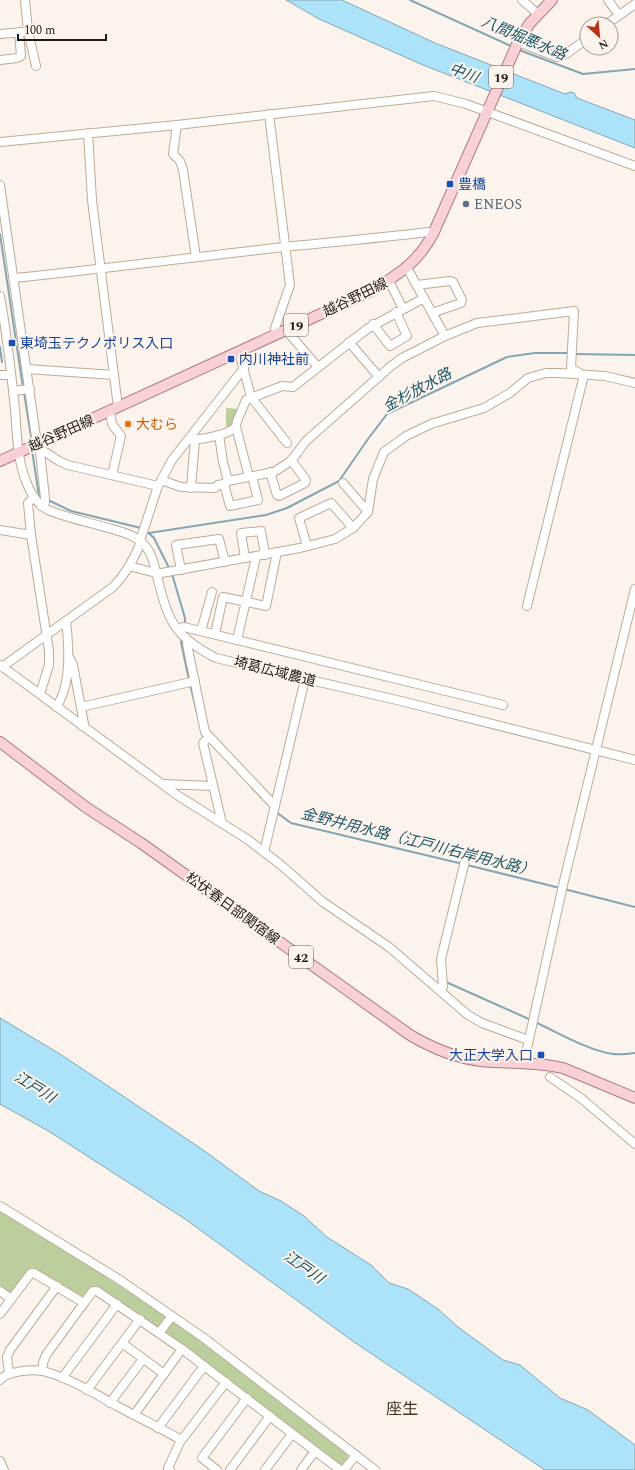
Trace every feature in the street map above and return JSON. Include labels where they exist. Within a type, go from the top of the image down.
[{"type":"main road","name":"越谷野田線","points":[[0,461],[19,452],[38,446],[114,409],[373,290],[407,268],[422,251],[432,234],[517,44],[530,23],[552,0]]},
{"type":"main road","name":"松伏春日部関宿線","points":[[0,742],[87,808],[141,843],[410,1035],[442,1051],[481,1061],[524,1062],[564,1068],[635,1098]]},
{"type":"street","points":[[25,0],[28,31],[36,66]]},
{"type":"street","points":[[522,0],[538,14]]},
{"type":"street","points":[[608,0],[619,15],[635,4]]},
{"type":"street","points":[[0,34],[28,31]]},
{"type":"street","points":[[0,60],[17,58],[21,56],[19,32]]},
{"type":"street","points":[[517,44],[557,57],[566,54],[579,45]]},
{"type":"street","points":[[0,142],[177,125],[434,96],[466,104],[635,166]]},
{"type":"street","points":[[269,114],[290,286],[275,328],[318,367]]},
{"type":"street","points":[[177,125],[173,154],[180,161],[183,170],[196,257]]},
{"type":"street","points":[[88,133],[92,200],[102,269],[114,375],[114,409],[112,424],[121,436],[112,475]]},
{"type":"street","points":[[0,185],[27,369],[22,390],[19,452],[26,481],[34,497],[41,506],[53,512],[123,532],[140,541]]},
{"type":"street","points":[[14,278],[285,247],[377,239],[428,232],[432,234]]},
{"type":"street","points":[[407,268],[445,336]]},
{"type":"street","points":[[373,324],[390,346],[407,336],[388,280]]},
{"type":"street","points":[[417,285],[450,281],[453,282],[462,300],[461,303],[432,313]]},
{"type":"street","points":[[0,296],[11,375],[22,390],[38,446],[45,498],[45,503],[41,506]]},
{"type":"street","points":[[219,435],[230,506],[258,500],[236,427],[246,400],[282,386],[293,387],[373,324],[424,298]]},
{"type":"street","points":[[38,446],[59,461],[68,465],[112,475],[181,487],[215,488],[226,482],[274,472],[291,460],[306,441],[391,366],[402,358],[445,336],[477,323],[574,311],[571,368],[584,376]]},
{"type":"street","points":[[349,342],[379,377]]},
{"type":"street","points":[[239,352],[251,397],[288,443]]},
{"type":"street","points":[[244,368],[192,439],[172,460],[159,483],[140,541],[122,579],[47,635],[1,666],[198,809],[247,839],[323,902],[389,947],[463,1011],[475,1019],[528,1040]]},
{"type":"street","points":[[27,369],[114,375]]},
{"type":"street","points":[[129,566],[156,574],[256,557],[335,539],[353,528],[368,512],[373,478],[384,452],[406,436],[431,424],[484,408],[510,393],[528,378],[546,373],[605,376],[635,383]]},
{"type":"street","points":[[0,375],[11,375]]},
{"type":"street","points":[[527,606],[584,376]]},
{"type":"street","points":[[192,439],[219,435],[236,427]]},
{"type":"street","points":[[191,488],[192,439]]},
{"type":"street","points":[[270,472],[277,495],[279,496],[305,482],[306,480],[291,460]]},
{"type":"street","points":[[343,484],[368,512]]},
{"type":"street","points":[[34,497],[28,503],[31,535],[49,651],[49,665],[40,694]]},
{"type":"street","points":[[307,546],[299,518],[331,503],[353,528]]},
{"type":"street","points":[[0,530],[31,535]]},
{"type":"street","points":[[245,558],[241,533],[261,531],[265,555]]},
{"type":"street","points":[[181,570],[176,545],[219,539],[225,562]]},
{"type":"street","name":"埼葛広域農道","points":[[140,541],[148,550],[155,567],[165,607],[170,620],[183,628],[189,641],[202,651],[216,658],[635,760]]},
{"type":"street","points":[[215,634],[223,597],[266,606],[277,552]]},
{"type":"street","points":[[237,640],[256,557]]},
{"type":"street","points":[[524,1062],[563,889],[635,589]]},
{"type":"street","points":[[201,631],[212,592]]},
{"type":"street","points":[[56,707],[59,703],[65,682],[69,657],[66,621]]},
{"type":"street","points":[[183,628],[215,634],[503,705]]},
{"type":"street","points":[[189,641],[187,644],[191,682],[208,739],[274,809]]},
{"type":"street","points":[[69,657],[73,665],[78,690],[84,724],[82,726]]},
{"type":"street","points":[[264,852],[305,679]]},
{"type":"street","points":[[81,707],[191,682]]},
{"type":"street","points":[[62,692],[78,690]]},
{"type":"street","points":[[208,739],[203,743],[222,823]]},
{"type":"street","points":[[163,784],[212,786]]},
{"type":"street","points":[[440,990],[442,987],[442,959],[464,864]]},
{"type":"street","points":[[550,1077],[582,1099],[635,1144]]},
{"type":"street","points":[[0,1206],[120,1280],[172,1316],[216,1347],[375,1470]]},
{"type":"street","points":[[0,1314],[31,1273],[34,1273],[57,1286],[84,1303]]},
{"type":"street","points":[[9,1374],[7,1357],[10,1350],[57,1286]]},
{"type":"street","points":[[0,1291],[11,1299]]},
{"type":"street","points":[[42,1371],[46,1355],[93,1291],[97,1291],[182,1348],[292,1434],[342,1470],[356,1455]]},
{"type":"street","points":[[62,1378],[117,1304]]},
{"type":"street","points":[[160,1333],[172,1316]]},
{"type":"street","points":[[87,1390],[140,1319]]},
{"type":"street","points":[[122,1343],[164,1374]]},
{"type":"street","points":[[134,1415],[182,1348]]},
{"type":"street","points":[[110,1403],[143,1359]]},
{"type":"street","points":[[158,1428],[204,1366]]},
{"type":"street","points":[[0,1380],[3,1376],[19,1371],[42,1371],[62,1378],[87,1390],[181,1440]]},
{"type":"street","points":[[170,1470],[168,1468],[181,1440],[226,1382]]},
{"type":"street","points":[[218,1470],[202,1458],[247,1398]]},
{"type":"street","points":[[230,1470],[270,1416]]},
{"type":"street","points":[[265,1470],[292,1434]]},
{"type":"street","points":[[301,1470],[315,1451]]},
{"type":"street","points":[[0,1461],[4,1470]]},
{"type":"green space","points":[[226,408],[239,409],[233,425],[226,431]]},
{"type":"green space","points":[[0,1211],[43,1236],[166,1316],[167,1320],[157,1328],[94,1285],[83,1298],[81,1298],[32,1267],[11,1295],[0,1289]]},
{"type":"green space","points":[[175,1322],[347,1453],[348,1458],[340,1467],[165,1333],[171,1323]]},
{"type":"water","name":"中川","points":[[286,0],[342,0],[435,43],[565,94],[570,92],[574,93],[577,98],[635,120],[635,148],[423,65],[319,19]]},
{"type":"water","name":"江戸川","points":[[0,1018],[60,1054],[123,1096],[206,1152],[259,1191],[281,1201],[304,1216],[327,1237],[371,1265],[389,1283],[408,1289],[438,1309],[458,1327],[503,1360],[520,1365],[560,1398],[588,1410],[635,1445],[635,1470],[545,1470],[354,1342],[185,1219],[50,1132],[0,1104]]},
{"type":"waterway","name":"八間堀悪水路","points":[[410,0],[513,47]]},
{"type":"waterway","name":"八間堀悪水路","points":[[519,50],[583,74],[635,69]]},
{"type":"waterway","points":[[0,234],[23,388]]},
{"type":"waterway","points":[[0,347],[2,362]]},
{"type":"waterway","name":"金杉放水路","points":[[149,533],[266,515],[287,508],[339,481],[387,414],[507,357],[535,353],[570,353]]},
{"type":"waterway","name":"金杉放水路","points":[[574,354],[635,355]]},
{"type":"waterway","name":"金野井用水路（江戸川右岸用水路）","points":[[24,392],[32,443]]},
{"type":"waterway","name":"金野井用水路（江戸川右岸用水路）","points":[[32,450],[39,496],[42,497]]},
{"type":"waterway","name":"金野井用水路（江戸川右岸用水路）","points":[[48,500],[71,511],[141,528]]},
{"type":"waterway","name":"金野井用水路（江戸川右岸用水路）","points":[[145,530],[154,538],[170,570]]},
{"type":"waterway","name":"金野井用水路（江戸川右岸用水路）","points":[[172,574],[185,618],[185,625]]},
{"type":"waterway","name":"金野井用水路（江戸川右岸用水路）","points":[[182,637],[181,642],[189,680]]},
{"type":"waterway","name":"金野井用水路（江戸川右岸用水路）","points":[[190,684],[199,721]]},
{"type":"waterway","name":"金野井用水路（江戸川右岸用水路）","points":[[252,788],[273,809]]},
{"type":"waterway","name":"金野井用水路（江戸川右岸用水路）","points":[[276,812],[291,823],[463,864]]},
{"type":"waterway","name":"金野井用水路（江戸川右岸用水路）","points":[[467,865],[560,888]]},
{"type":"waterway","name":"金野井用水路（江戸川右岸用水路）","points":[[564,889],[635,907]]},
{"type":"waterway","points":[[446,982],[531,1020]]},
{"type":"waterway","points":[[535,1022],[573,1041],[594,1049],[616,1054],[635,1053]]},
{"type":"place","name":"豊橋","points":[[450,184]]},
{"type":"place","name":"ENEOS","points":[[466,204]]},
{"type":"place","name":"東埼玉テクノポリス入口","points":[[12,343]]},
{"type":"place","name":"内川神社前","points":[[231,359]]},
{"type":"place","name":"大むら","points":[[128,424]]},
{"type":"place","name":"大正大学入口","points":[[541,1055]]},
{"type":"district","name":"座生","points":[[402,1408]]}]
